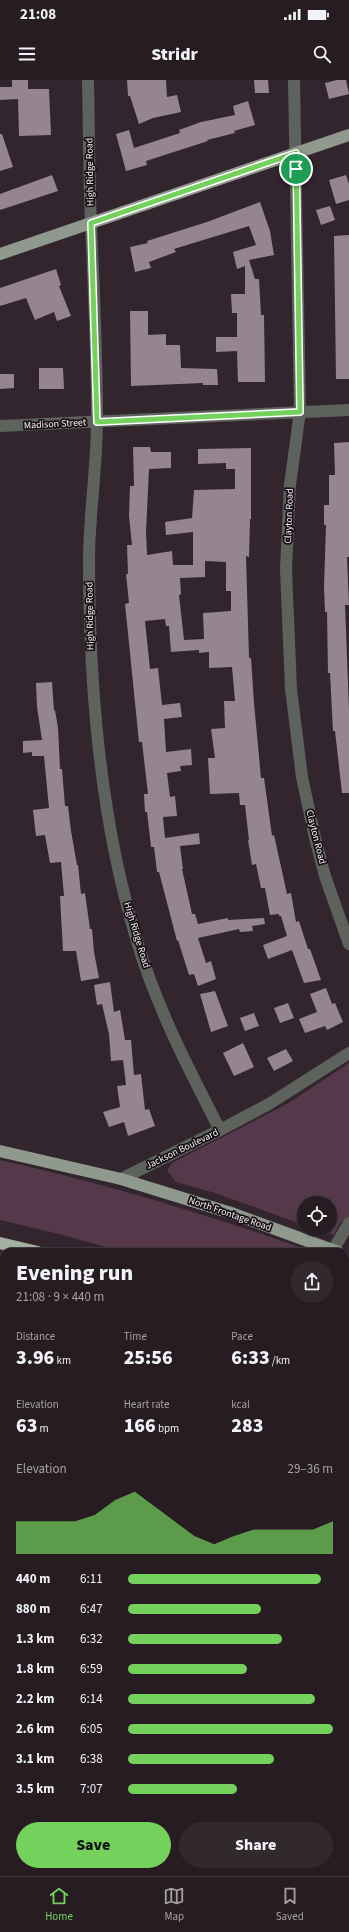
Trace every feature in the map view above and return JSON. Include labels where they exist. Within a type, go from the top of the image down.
[{"type":"highway","points":[[0,1243],[21,1248]]},
{"type":"main road","points":[[0,254],[349,135]]},
{"type":"main road","points":[[0,1151],[121,1179]]},
{"type":"main road","name":"North Frontage Road","points":[[121,1179],[231,1213],[327,1248]]},
{"type":"street","name":"High Ridge Road","points":[[88,80],[97,422],[90,551],[91,650],[98,740],[112,840],[136,939],[157,998],[178,1048],[220,1130]]},
{"type":"street","name":"Clayton Road","points":[[294,80],[300,412],[290,485],[286,569],[291,689],[302,777],[315,838],[325,876],[349,944]]},
{"type":"street","name":"Madison Street","points":[[0,426],[349,410]]},
{"type":"street","name":"Jackson Boulevard","points":[[121,1179],[220,1130],[268,1104],[349,1053]]},
{"type":"street","points":[[336,1248],[349,1223]]},
{"type":"shaded area","points":[[349,1063],[349,1217],[340,1223],[337,1229],[337,1196],[297,1196],[297,1222],[215,1193],[176,1182],[167,1170],[172,1163],[287,1104]]},
{"type":"shaded area","points":[[0,1160],[79,1179],[158,1201],[236,1225],[302,1248],[110,1248],[0,1220]]},
{"type":"building","points":[[12,80],[28,80],[28,89],[49,89],[51,135],[19,136],[18,99],[0,100],[0,87],[12,87]]},
{"type":"building","points":[[127,80],[166,80],[167,97],[177,95],[181,112],[153,118],[139,124],[130,96],[128,96]]},
{"type":"building","points":[[254,80],[268,80],[269,93],[255,93]]},
{"type":"building","points":[[337,80],[346,80],[349,94],[329,99],[325,83]]},
{"type":"building","points":[[248,101],[255,125],[234,131],[235,133],[207,140],[208,141],[146,161],[147,165],[126,171],[116,134],[129,130],[134,148],[180,133],[179,130],[201,122],[235,115],[233,106]]},
{"type":"building","points":[[0,134],[2,134],[13,167],[0,171]]},
{"type":"building","points":[[52,175],[58,191],[0,210],[0,194]]},
{"type":"building","points":[[346,175],[349,184],[349,200],[336,204],[329,180]]},
{"type":"building","points":[[260,202],[270,231],[274,255],[249,260],[255,279],[259,279],[261,315],[264,315],[265,382],[238,382],[237,351],[216,352],[216,337],[237,337],[237,313],[232,313],[231,294],[245,294],[245,266],[237,269],[233,252],[256,245],[249,226],[174,249],[176,252],[149,262],[151,268],[135,272],[130,247],[148,243],[147,241],[207,222]]},
{"type":"building","points":[[330,206],[335,220],[321,225],[316,210]]},
{"type":"building","points":[[349,235],[349,379],[336,379],[334,236]]},
{"type":"building","points":[[56,269],[61,285],[59,286],[71,316],[57,321],[54,312],[35,320],[26,298],[0,306],[0,288]]},
{"type":"building","points":[[130,311],[148,311],[148,335],[166,334],[166,345],[180,345],[181,368],[217,369],[218,385],[203,385],[203,383],[131,386]]},
{"type":"building","points":[[39,368],[63,368],[64,389],[39,389]]},
{"type":"building","points":[[0,374],[14,374],[14,388],[0,389]]},
{"type":"building","points":[[349,442],[349,557],[347,557],[349,605],[345,605],[349,710],[349,793],[342,793],[335,731],[333,731],[330,673],[328,673],[327,612],[325,612],[324,587],[326,525],[324,525],[324,505],[329,505],[329,475],[335,475],[334,443]]},
{"type":"building","points":[[133,447],[150,447],[151,452],[171,452],[171,468],[149,469],[146,532],[147,555],[172,551],[173,565],[193,565],[193,532],[166,535],[165,522],[192,518],[194,490],[235,489],[235,469],[226,469],[226,463],[198,464],[198,449],[251,448],[251,519],[249,557],[246,556],[249,658],[251,658],[261,778],[264,778],[272,836],[274,835],[287,894],[291,893],[296,922],[299,921],[308,949],[310,949],[321,980],[304,983],[292,950],[268,959],[263,945],[287,936],[281,916],[279,916],[279,914],[270,915],[265,888],[261,888],[256,864],[252,865],[245,805],[240,805],[239,793],[210,794],[208,758],[215,758],[211,729],[225,728],[224,701],[235,701],[232,667],[209,668],[209,652],[199,653],[199,650],[171,652],[169,626],[166,626],[165,619],[145,621],[150,669],[158,668],[162,705],[180,703],[182,717],[164,719],[166,752],[191,749],[192,765],[180,766],[181,771],[167,773],[170,797],[175,796],[177,816],[163,817],[165,838],[199,833],[200,844],[180,846],[182,869],[192,914],[195,914],[198,924],[228,918],[228,920],[264,918],[265,924],[252,926],[253,931],[240,932],[239,929],[198,938],[206,963],[211,961],[216,979],[198,986],[194,974],[189,975],[178,940],[177,941],[159,872],[157,872],[154,847],[151,847],[147,812],[145,812],[144,794],[148,794],[142,742],[139,742],[125,604],[129,603],[126,574],[128,574],[127,545],[132,545],[129,516],[130,486],[134,486]],"holes":[[[205,561],[226,562],[226,591],[231,591],[231,611],[203,613],[204,639],[184,640],[179,595],[181,594],[180,578],[205,577]]]},
{"type":"building","points":[[52,682],[65,806],[68,806],[71,831],[78,865],[81,894],[85,893],[99,978],[81,981],[76,951],[63,951],[60,896],[64,896],[61,862],[50,863],[45,835],[36,836],[33,810],[49,808],[44,756],[32,756],[32,752],[23,753],[23,741],[42,740],[37,707],[36,683]]},
{"type":"building","points":[[110,982],[114,1012],[120,1010],[125,1040],[131,1040],[134,1075],[141,1074],[145,1110],[149,1109],[155,1126],[128,1136],[124,1122],[109,1127],[103,1112],[120,1107],[117,1086],[126,1085],[123,1060],[111,1061],[109,1034],[102,1004],[97,1005],[94,985]]},
{"type":"building","points":[[326,988],[332,1004],[335,1003],[343,1022],[327,1030],[325,1026],[305,1033],[299,1019],[317,1012],[310,994]]},
{"type":"building","points":[[215,991],[228,1026],[211,1032],[200,994]]},
{"type":"building","points":[[288,1003],[294,1018],[280,1023],[274,1008]]},
{"type":"building","points":[[254,1013],[259,1026],[245,1031],[240,1018]]},
{"type":"building","points":[[243,1043],[254,1067],[234,1076],[223,1053]]},
{"type":"building","points":[[286,1049],[293,1061],[274,1071],[267,1058]]},
{"type":"route","points":[[296,153],[296,169],[300,412],[97,422],[91,223],[296,153]]}]
